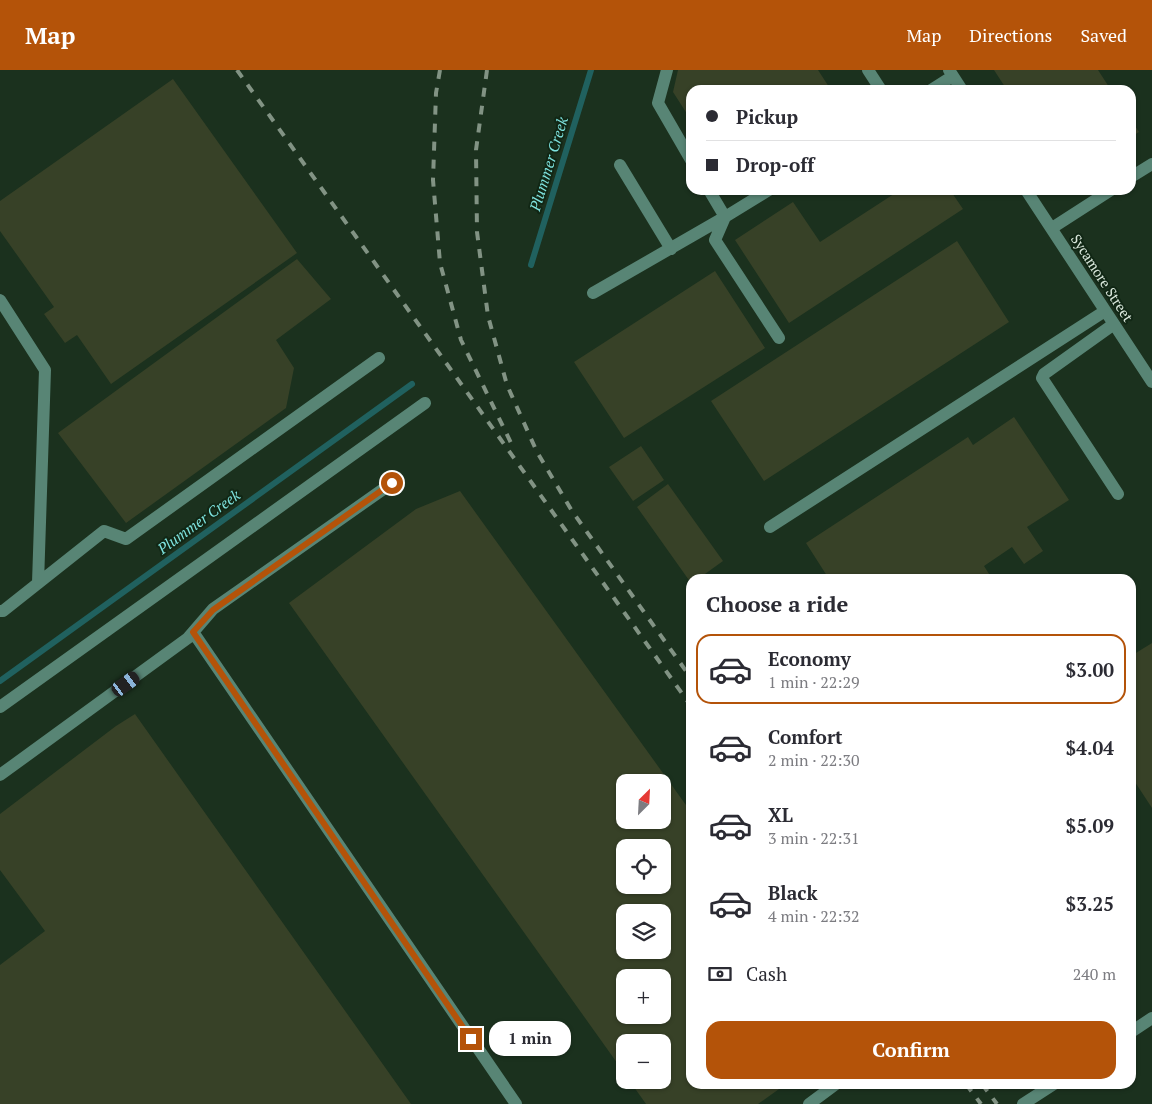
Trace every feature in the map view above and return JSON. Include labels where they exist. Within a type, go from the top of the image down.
[{"type":"street","points":[[666,70],[658,103],[686,151]]},
{"type":"street","points":[[868,70],[878,85]]},
{"type":"street","points":[[937,85],[951,73],[959,85]]},
{"type":"street","points":[[1136,174],[1152,164]]},
{"type":"street","points":[[620,165],[671,249]]},
{"type":"street","points":[[712,195],[725,217]]},
{"type":"street","points":[[594,293],[761,195]]},
{"type":"street","name":"Sycamore Street","points":[[1029,195],[1152,382]]},
{"type":"street","points":[[1052,228],[1103,195]]},
{"type":"street","points":[[725,217],[715,240],[779,338]]},
{"type":"street","points":[[0,300],[45,370],[38,583]]},
{"type":"street","points":[[770,527],[1105,311]]},
{"type":"street","points":[[1114,324],[1044,374],[1042,378],[1118,494]]},
{"type":"street","points":[[1,612],[104,530],[126,539],[379,358]]},
{"type":"street","points":[[0,707],[425,402]]},
{"type":"street","points":[[0,775],[193,632],[213,610],[392,483]]},
{"type":"street","points":[[193,632],[516,1104]]},
{"type":"street","points":[[1136,1029],[1152,1018]]},
{"type":"street","points":[[809,1104],[829,1089]]},
{"type":"street","points":[[1023,1104],[1046,1089]]},
{"type":"building","points":[[678,70],[818,70],[828,85],[686,85],[686,112],[673,92]]},
{"type":"building","points":[[994,70],[1098,70],[1108,85],[1004,85]]},
{"type":"building","points":[[173,79],[297,253],[111,384],[77,335],[65,343],[44,314],[54,307],[0,231],[0,201]]},
{"type":"building","points":[[892,195],[953,195],[963,209],[789,323],[735,240],[793,202],[820,242]]},
{"type":"building","points":[[957,241],[1009,322],[764,481],[711,401]]},
{"type":"building","points":[[297,259],[331,299],[276,340],[294,368],[286,408],[126,523],[58,433]]},
{"type":"building","points":[[715,271],[765,348],[624,438],[574,362]]},
{"type":"building","points":[[1014,417],[1069,500],[1027,527],[1043,551],[1024,564],[1012,547],[984,566],[989,574],[826,574],[806,543],[968,437],[973,445]]},
{"type":"building","points":[[641,446],[664,480],[633,501],[609,467]]},
{"type":"building","points":[[668,484],[723,561],[705,574],[686,574],[686,576],[637,507]]},
{"type":"building","points":[[460,491],[664,774],[616,774],[616,829],[671,829],[671,784],[686,805],[686,1089],[779,1089],[758,1104],[646,1104],[635,1089],[671,1089],[671,1034],[616,1034],[616,1061],[289,603],[416,509]]},
{"type":"building","points":[[1152,643],[1152,808],[1136,784],[1136,653]]},
{"type":"building","points":[[135,714],[411,1104],[0,1104],[0,965],[45,931],[0,870],[0,814],[116,726]]},
{"type":"waterway","name":"Plummer Creek","points":[[531,265],[591,70]]},
{"type":"waterway","name":"Plummer Creek","points":[[0,681],[412,384]]},
{"type":"railway","points":[[237,70],[686,699]]},
{"type":"railway","points":[[440,70],[436,93],[433,180],[440,263],[461,340],[513,447]]},
{"type":"railway","points":[[487,70],[476,150],[477,232],[488,316],[507,385],[537,452],[572,511],[686,671]]},
{"type":"railway","points":[[970,1089],[981,1104]]},
{"type":"railway","points":[[986,1089],[997,1104]]},
{"type":"route","points":[[392,483],[213,610],[193,632],[471,1039]]}]
